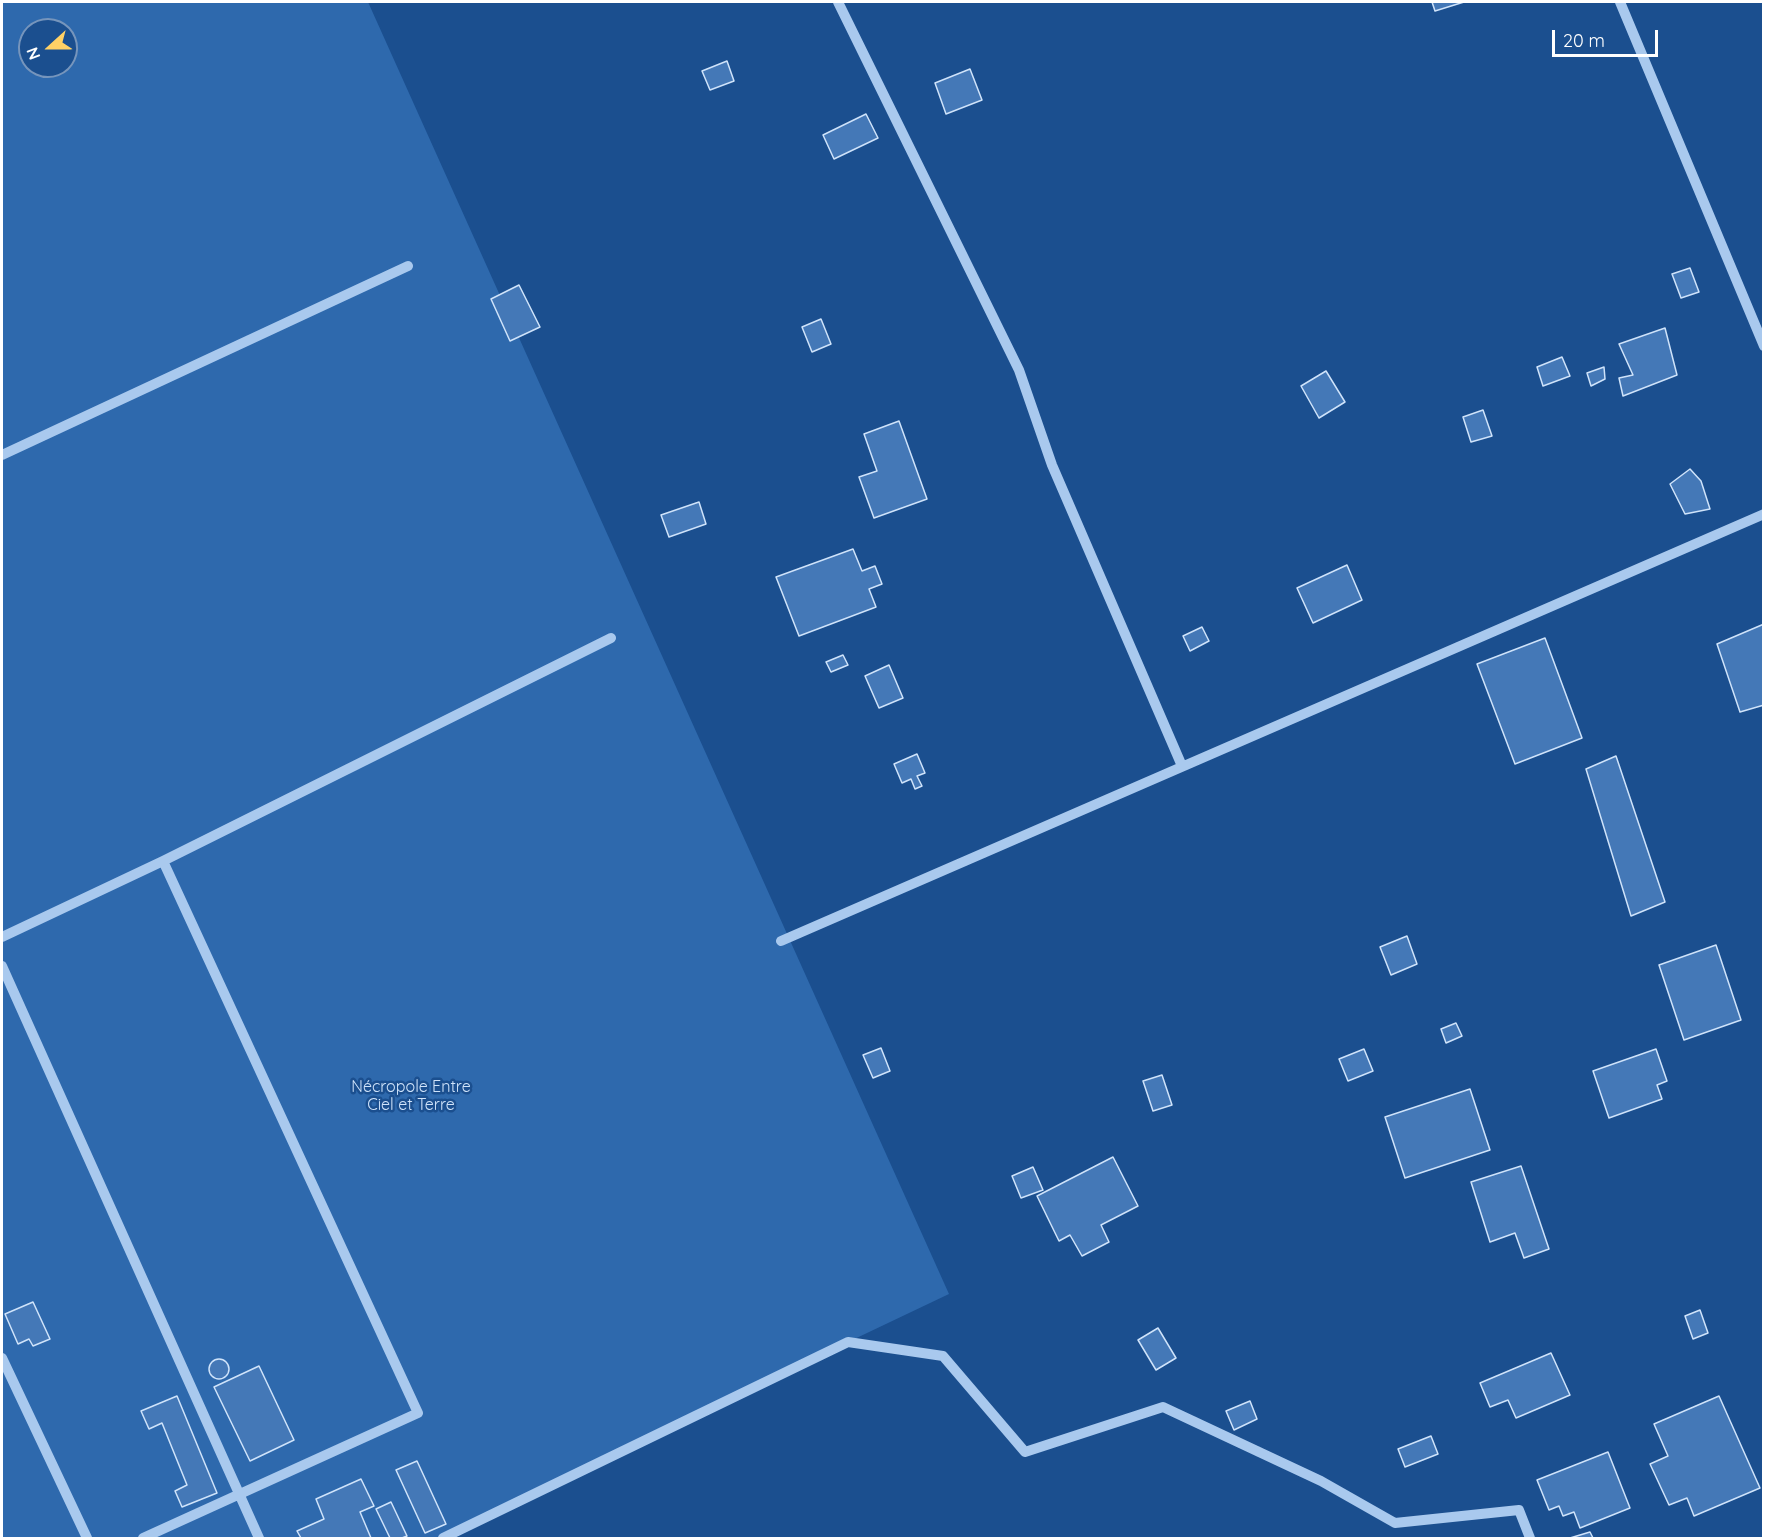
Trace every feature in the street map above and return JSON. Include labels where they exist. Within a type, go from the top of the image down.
[{"type":"street","points":[[838,2],[1019,370],[1052,465],[1182,766]]},
{"type":"street","points":[[1620,2],[1764,346]]},
{"type":"street","points":[[2,455],[408,266]]},
{"type":"street","points":[[781,941],[1764,514]]},
{"type":"street","points":[[2,937],[163,861],[611,638]]},
{"type":"street","points":[[143,1539],[418,1413],[163,861]]},
{"type":"street","points":[[2,966],[259,1539]]},
{"type":"street","points":[[443,1539],[848,1342],[943,1356],[1025,1452],[1163,1407],[1321,1480],[1395,1522],[1519,1510],[1530,1539]]},
{"type":"street","points":[[2,1358],[87,1539]]},
{"type":"green space","name":"Nécropole Entre Ciel et Terre","points":[[2,2],[368,2],[949,1294],[436,1538],[2,1538]]},
{"type":"building","points":[[1432,2],[1464,2],[1435,11]]},
{"type":"building","points":[[727,61],[734,81],[710,90],[702,71]]},
{"type":"building","points":[[970,69],[982,100],[946,114],[935,83]]},
{"type":"building","points":[[866,114],[878,138],[834,159],[823,135]]},
{"type":"building","points":[[1690,268],[1699,292],[1681,298],[1672,274]]},
{"type":"building","points":[[519,285],[540,327],[510,341],[491,299]]},
{"type":"building","points":[[821,319],[831,344],[812,352],[802,327]]},
{"type":"building","points":[[1665,328],[1677,375],[1623,396],[1619,378],[1633,375],[1619,344]]},
{"type":"building","points":[[1562,357],[1570,376],[1543,386],[1537,367]]},
{"type":"building","points":[[1604,367],[1605,379],[1591,386],[1587,373]]},
{"type":"building","points":[[1326,371],[1345,402],[1319,418],[1301,386]]},
{"type":"building","points":[[1483,410],[1492,436],[1471,442],[1463,417]]},
{"type":"building","points":[[899,421],[927,499],[874,518],[859,477],[877,471],[864,434]]},
{"type":"building","points":[[1690,469],[1701,481],[1710,509],[1685,514],[1670,484]]},
{"type":"building","points":[[699,502],[706,524],[669,537],[661,515]]},
{"type":"building","points":[[853,549],[862,571],[875,566],[882,584],[869,589],[876,607],[799,636],[776,577]]},
{"type":"building","points":[[1347,565],[1362,600],[1313,623],[1297,588]]},
{"type":"building","points":[[1764,624],[1764,705],[1740,712],[1717,644]]},
{"type":"building","points":[[1202,627],[1209,641],[1190,651],[1183,636]]},
{"type":"building","points":[[1545,638],[1582,738],[1515,764],[1477,664]]},
{"type":"building","points":[[843,655],[848,665],[831,672],[826,662]]},
{"type":"building","points":[[889,665],[903,698],[879,708],[865,676]]},
{"type":"building","points":[[917,754],[925,773],[917,776],[922,786],[915,789],[911,779],[902,783],[894,764]]},
{"type":"building","points":[[1616,756],[1665,902],[1631,916],[1586,769]]},
{"type":"building","points":[[1407,936],[1417,964],[1391,975],[1380,947]]},
{"type":"building","points":[[1716,945],[1741,1020],[1684,1040],[1659,965]]},
{"type":"building","points":[[1456,1023],[1462,1036],[1446,1043],[1441,1029]]},
{"type":"building","points":[[881,1048],[890,1071],[873,1078],[863,1055]]},
{"type":"building","points":[[1364,1049],[1373,1071],[1348,1081],[1339,1059]]},
{"type":"building","points":[[1656,1049],[1667,1081],[1657,1085],[1662,1099],[1609,1118],[1593,1071]]},
{"type":"building","points":[[1162,1075],[1172,1105],[1153,1111],[1143,1081]]},
{"type":"building","points":[[1470,1089],[1490,1150],[1405,1178],[1385,1117]]},
{"type":"building","points":[[1113,1157],[1138,1206],[1101,1225],[1109,1242],[1082,1256],[1070,1235],[1059,1241],[1037,1196]]},
{"type":"building","points":[[1521,1166],[1549,1249],[1524,1258],[1515,1233],[1490,1242],[1471,1182]]},
{"type":"building","points":[[1033,1167],[1043,1190],[1021,1198],[1012,1176]]},
{"type":"building","points":[[33,1302],[50,1339],[33,1346],[29,1339],[18,1344],[5,1314]]},
{"type":"building","points":[[1700,1310],[1708,1333],[1693,1339],[1685,1316]]},
{"type":"building","points":[[1158,1328],[1176,1358],[1156,1370],[1138,1340]]},
{"type":"building","points":[[1551,1353],[1570,1395],[1516,1418],[1508,1400],[1490,1407],[1480,1383]]},
{"type":"building","points":[[219,1359],[226,1362],[229,1369],[226,1376],[219,1379],[212,1376],[209,1369],[212,1362]]},
{"type":"building","points":[[259,1366],[294,1440],[250,1461],[214,1387]]},
{"type":"building","points":[[177,1396],[217,1493],[182,1507],[175,1491],[187,1485],[162,1423],[149,1429],[141,1411]]},
{"type":"building","points":[[1719,1396],[1760,1488],[1694,1516],[1687,1498],[1669,1505],[1650,1464],[1668,1456],[1654,1424]]},
{"type":"building","points":[[1250,1401],[1257,1419],[1234,1430],[1226,1411]]},
{"type":"building","points":[[1431,1436],[1438,1454],[1405,1467],[1398,1449]]},
{"type":"building","points":[[1608,1452],[1630,1508],[1580,1528],[1574,1512],[1563,1516],[1559,1506],[1549,1510],[1537,1480]]},
{"type":"building","points":[[417,1461],[446,1524],[425,1533],[396,1470]]},
{"type":"building","points":[[361,1479],[374,1506],[360,1512],[371,1538],[301,1538],[297,1531],[324,1519],[316,1499]]},
{"type":"building","points":[[391,1502],[407,1536],[402,1538],[390,1538],[376,1509]]},
{"type":"building","points":[[1590,1532],[1593,1538],[1570,1538]]}]
